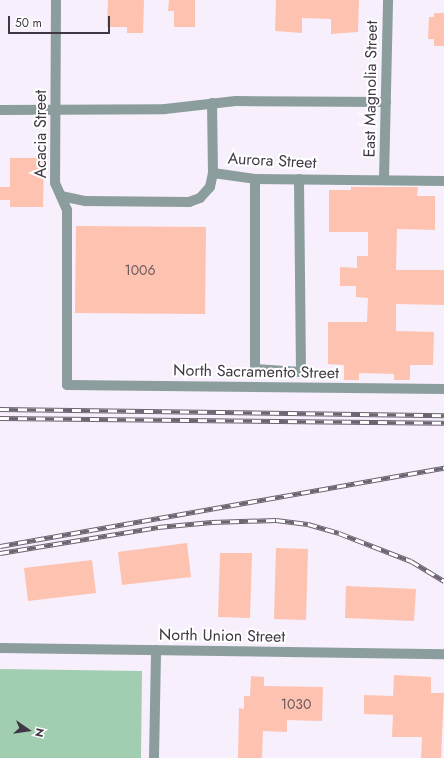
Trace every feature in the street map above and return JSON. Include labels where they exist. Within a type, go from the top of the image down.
[{"type":"street","name":"Acacia Street","points":[[56,0],[56,184],[67,210],[67,385]]},
{"type":"street","name":"East Magnolia Street","points":[[384,179],[388,0]]},
{"type":"street","points":[[0,110],[56,111],[165,109],[212,103],[386,102]]},
{"type":"street","name":"Aurora Street","points":[[212,103],[213,173],[255,179],[384,179],[444,181]]},
{"type":"street","points":[[61,196],[85,201],[189,202],[204,196],[210,187],[213,173]]},
{"type":"street","points":[[255,179],[255,369],[301,372],[299,179]]},
{"type":"street","name":"North Sacramento Street","points":[[67,385],[444,389]]},
{"type":"street","name":"North Union Street","points":[[0,648],[444,654]]},
{"type":"street","points":[[154,758],[156,650]]},
{"type":"green space","points":[[0,669],[142,671],[141,758],[0,758]]},
{"type":"building","points":[[108,0],[144,0],[143,33],[127,33],[127,27],[107,27]]},
{"type":"building","points":[[169,0],[195,0],[195,27],[174,27],[174,11],[168,11]]},
{"type":"building","points":[[276,0],[359,0],[358,32],[331,34],[331,19],[302,18],[302,33],[275,31]]},
{"type":"building","points":[[434,13],[444,13],[444,46],[434,46],[434,39],[428,39],[429,17],[434,17]]},
{"type":"building","points":[[10,158],[44,158],[43,207],[10,207],[10,200],[0,200],[0,187],[10,187]]},
{"type":"building","points":[[351,187],[418,187],[417,196],[435,196],[435,230],[397,229],[396,270],[444,270],[444,305],[396,304],[396,331],[434,332],[433,365],[410,365],[410,380],[394,380],[394,374],[359,373],[359,380],[344,380],[344,365],[328,364],[328,322],[367,322],[368,298],[356,297],[356,286],[340,286],[340,267],[357,268],[357,256],[368,256],[368,232],[329,232],[329,190],[351,190]]},
{"type":"building","points":[[76,226],[206,227],[205,314],[75,313]]},
{"type":"building","points":[[187,543],[191,577],[122,585],[118,552]]},
{"type":"building","points":[[276,548],[308,549],[306,620],[274,619]]},
{"type":"building","points":[[220,553],[252,553],[250,618],[218,617]]},
{"type":"building","points":[[92,560],[96,593],[28,601],[24,568]]},
{"type":"building","points":[[346,586],[416,589],[414,621],[345,618]]},
{"type":"building","points":[[394,675],[431,677],[431,693],[444,693],[441,758],[421,758],[422,737],[392,737],[393,715],[364,714],[364,695],[393,696]]},
{"type":"building","points":[[251,676],[264,677],[264,686],[323,687],[322,721],[287,720],[287,732],[263,731],[262,758],[238,758],[239,708],[244,709],[244,696],[250,696]]},
{"type":"railway","points":[[0,409],[444,415]]},
{"type":"railway","points":[[0,418],[444,423]]},
{"type":"railway","points":[[0,546],[444,468]]},
{"type":"railway","points":[[0,553],[158,527],[212,522],[276,520],[308,524],[339,533],[411,561],[444,581]]}]
